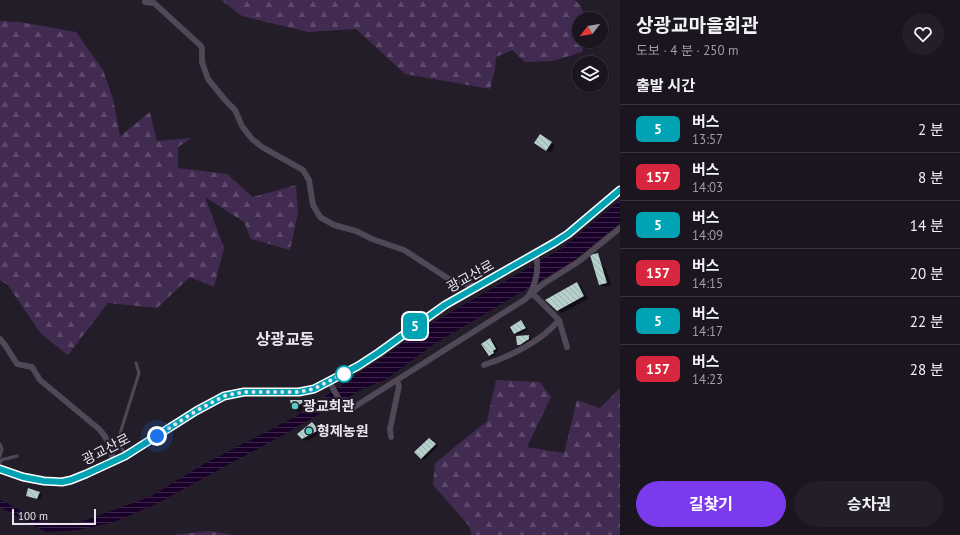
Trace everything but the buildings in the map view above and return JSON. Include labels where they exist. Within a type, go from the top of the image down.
[{"type":"street","points":[[145,2],[154,3],[200,45],[202,48],[202,62],[208,79],[224,100],[235,110],[242,126],[252,139],[262,147],[303,170],[309,180],[313,205],[320,217],[334,225],[356,231],[372,239],[404,250],[452,281],[461,284],[469,283],[477,287]]},
{"type":"street","name":"광교산로","points":[[0,467],[23,477],[44,481],[62,482],[86,474],[125,456],[196,411],[224,396],[244,392],[299,392],[314,389],[378,353],[445,305],[537,257],[568,234],[620,190]]},
{"type":"street","points":[[329,381],[344,407],[351,409],[524,300],[530,294],[578,262],[620,228]]},
{"type":"street","points":[[530,294],[534,287],[537,257]]},
{"type":"street","points":[[530,294],[536,297],[559,320],[567,347]]},
{"type":"street","points":[[484,365],[494,362],[536,341],[552,329],[559,320]]},
{"type":"street","points":[[0,339],[16,364],[32,367],[40,380],[104,434],[112,450],[113,462]]},
{"type":"street","points":[[391,436],[390,429],[399,386],[396,380]]},
{"type":"lane","points":[[125,456],[118,440],[138,373],[136,363]]},
{"type":"lane","points":[[0,444],[2,449],[0,456]]},
{"type":"lane","points":[[0,467],[1,460],[17,456]]},
{"type":"green space","points":[[221,0],[575,0],[580,5],[583,12],[572,12],[572,48],[583,48],[582,52],[552,61],[525,62],[512,50],[496,57],[495,70],[490,89],[405,74],[356,29],[308,32],[242,16]]},
{"type":"green space","points":[[0,21],[20,22],[76,32],[103,70],[113,99],[120,136],[150,112],[157,141],[192,138],[178,147],[178,168],[227,174],[253,197],[296,185],[298,213],[290,250],[251,239],[244,222],[205,197],[224,248],[214,287],[190,277],[157,308],[108,303],[68,355],[41,334],[7,284],[0,281]]},
{"type":"green space","points":[[496,380],[540,382],[551,397],[527,447],[564,453],[577,400],[600,408],[620,388],[620,535],[471,535],[470,527],[433,485],[435,463],[487,421]]},
{"type":"green space","points":[[209,531],[234,535],[171,535]]},
{"type":"shaded area","points":[[620,200],[620,223],[572,262],[434,344],[385,380],[362,389],[290,431],[158,503],[114,522],[78,530],[46,532],[0,507],[0,500],[43,521],[57,525],[75,524],[150,497],[204,464],[295,417],[434,322],[561,249]]},
{"type":"bus line","name":"5","points":[[0,469],[23,477],[44,481],[62,482],[71,480],[125,456],[196,411],[224,396],[244,392],[299,392],[314,389],[358,366],[445,305],[536,254],[568,234],[620,190]]},
{"type":"place","name":"광교회관","points":[[295,406]]},
{"type":"place","name":"형제농원","points":[[309,431]]},
{"type":"district","name":"상광교동","points":[[285,339]]},
{"type":"route","points":[[157,436],[196,411],[224,396],[244,392],[299,392],[314,389],[348,371],[344,374]]}]
